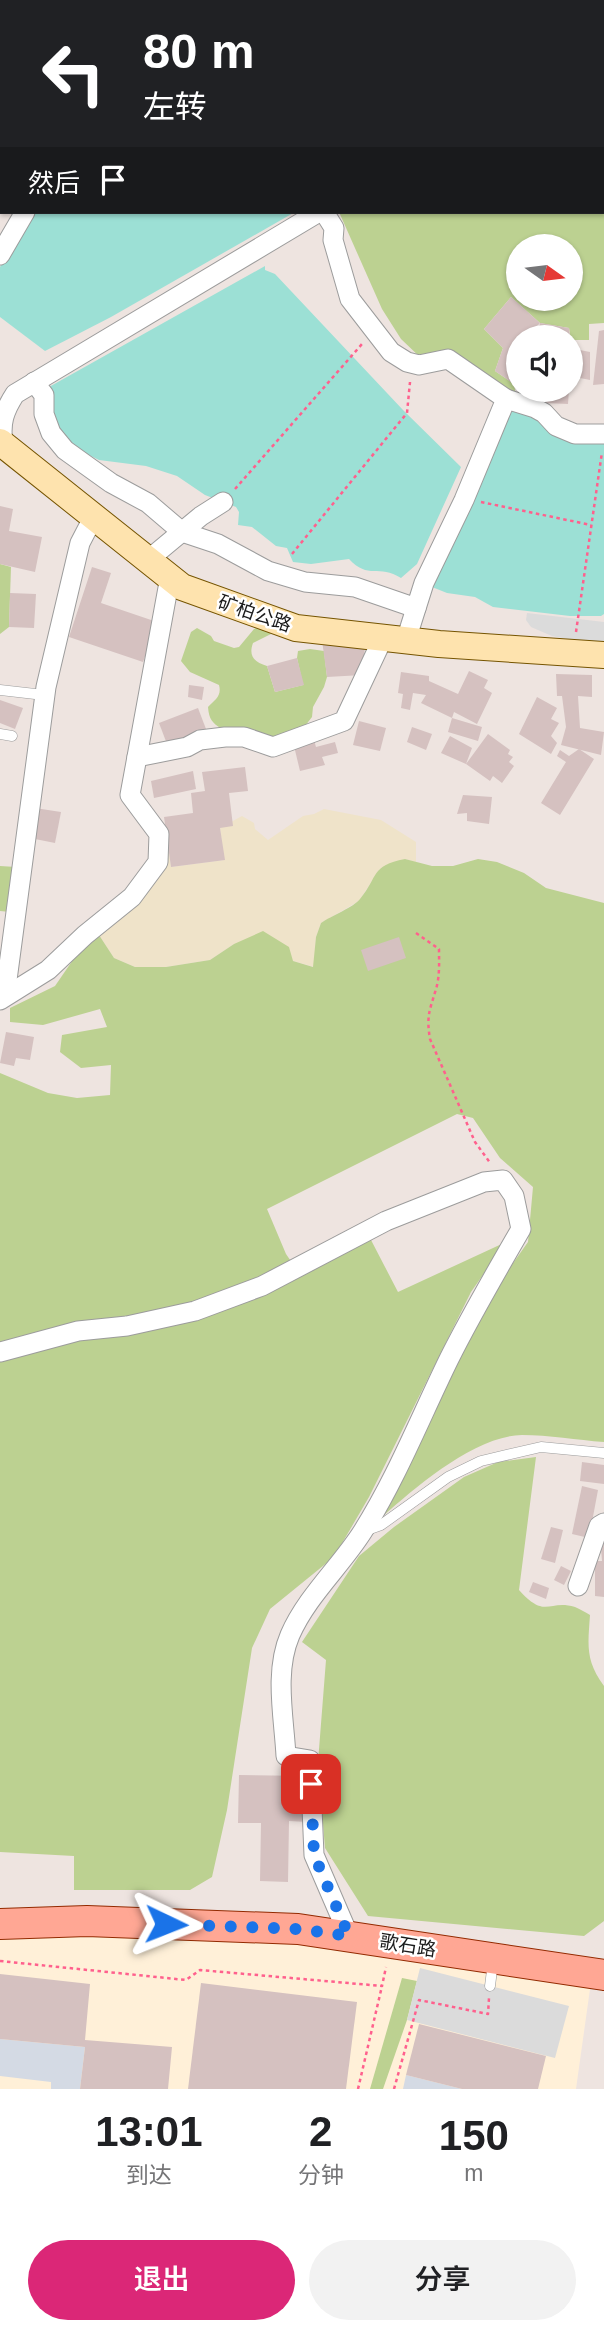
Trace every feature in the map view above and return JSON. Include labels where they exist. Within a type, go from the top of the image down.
[{"type":"main road","name":"歌石路","points":[[0,1924],[100,1921],[298,1929],[392,1942],[492,1972],[604,1975]]},
{"type":"street","points":[[0,255],[24,214]]},
{"type":"street","points":[[2,443],[0,428],[4,410],[15,394],[319,214]]},
{"type":"street","points":[[137,757],[187,747],[200,740],[225,737],[244,737],[273,747],[344,721],[416,608],[424,583],[464,500],[506,399],[448,359],[428,364],[411,363],[391,352],[350,299],[333,240],[334,228],[324,214]]},
{"type":"street","points":[[34,382],[44,396],[44,414],[51,433],[71,455],[111,483],[148,503],[182,531],[218,544],[268,571],[305,582],[355,587],[416,608]]},
{"type":"street","points":[[514,402],[544,413],[556,426],[603,441]]},
{"type":"street","name":"矿柏公路","points":[[2,443],[182,587],[296,628],[394,639],[604,655]]},
{"type":"street","points":[[41,474],[71,455]]},
{"type":"street","points":[[148,560],[182,531],[223,502]]},
{"type":"street","points":[[0,992],[7,981],[44,695],[80,542],[94,516]]},
{"type":"street","points":[[0,1000],[48,970],[85,934],[132,898],[158,863],[159,834],[130,795],[170,577]]},
{"type":"street","points":[[0,1352],[78,1331],[127,1326],[195,1311],[262,1286],[386,1221],[484,1182],[503,1180],[514,1196],[522,1229],[494,1274],[451,1355],[363,1531],[314,1596],[290,1635],[281,1668],[286,1756],[310,1760],[314,1855],[349,1936]]},
{"type":"street","points":[[578,1587],[598,1526],[604,1523]]},
{"type":"lane","points":[[0,690],[44,695]]},
{"type":"lane","points":[[0,734],[12,736]]},
{"type":"lane","points":[[363,1531],[381,1525],[448,1476],[481,1461],[541,1447],[604,1453]]},
{"type":"path","points":[[223,502],[353,355]]},
{"type":"path","points":[[292,554],[407,413],[411,363]]},
{"type":"path","points":[[573,653],[603,441]]},
{"type":"path","points":[[464,500],[591,525]]},
{"type":"path","points":[[416,933],[439,949],[437,987],[430,1004],[430,1039],[475,1142],[503,1180]]},
{"type":"path","points":[[358,2089],[392,1942]]},
{"type":"path","points":[[0,1961],[186,1980],[200,1970],[382,1986]]},
{"type":"path","points":[[394,2089],[419,2000],[488,2014],[492,1972]]},
{"type":"shaded area","points":[[527,613],[604,622],[604,646],[552,636],[531,627],[526,620]]},
{"type":"shaded area","points":[[324,809],[381,820],[416,842],[416,862],[405,859],[379,870],[359,901],[321,923],[316,937],[314,967],[234,944],[210,960],[166,967],[135,967],[114,958],[99,935],[164,863],[169,851],[171,867],[224,860],[220,828],[242,816],[254,823],[255,829],[268,840],[303,816]]},
{"type":"shaded area","points":[[0,1934],[280,1941],[591,1982],[576,2089],[0,2089]]},
{"type":"shaded area","points":[[420,1968],[569,2006],[555,2058],[407,2020]]},
{"type":"shaded area","points":[[0,2039],[85,2047],[80,2089],[51,2089],[51,2082],[0,2076]]},
{"type":"shaded area","points":[[406,2075],[462,2089],[403,2089]]},
{"type":"green space","points":[[340,214],[604,214],[604,323],[589,324],[589,340],[583,340],[583,325],[540,323],[528,312],[583,312],[583,234],[506,234],[506,303],[484,329],[503,348],[495,371],[506,379],[506,394],[448,351],[422,359],[401,339],[382,309]]},
{"type":"green space","points":[[0,564],[11,567],[9,627],[0,634]]},
{"type":"green space","points":[[261,626],[268,628],[271,634],[253,643],[252,655],[256,661],[267,666],[275,692],[303,685],[298,651],[324,651],[327,677],[324,687],[313,707],[312,717],[294,740],[222,729],[213,723],[208,707],[219,695],[219,685],[190,672],[181,661],[191,632],[197,628],[211,636],[214,641],[234,648],[239,647],[254,629]]},
{"type":"green space","points":[[405,859],[432,866],[453,866],[478,859],[497,862],[524,873],[546,888],[604,903],[604,1442],[522,1435],[485,1444],[430,1477],[383,1516],[492,1293],[528,1242],[533,1187],[500,1158],[473,1118],[457,1114],[267,1209],[286,1254],[299,1273],[371,1240],[398,1292],[506,1242],[471,1292],[369,1497],[334,1557],[270,1609],[252,1648],[227,1810],[212,1877],[190,1890],[74,1890],[74,1856],[0,1852],[0,1073],[48,1093],[77,1098],[110,1095],[111,1065],[81,1068],[60,1052],[62,1035],[107,1027],[100,1009],[43,1025],[10,1022],[10,1008],[55,986],[77,954],[99,935],[114,958],[135,967],[166,967],[210,960],[234,944],[263,931],[289,947],[293,961],[313,967],[316,937],[321,923],[357,902],[380,869]]},
{"type":"green space","points":[[0,866],[16,867],[10,912],[0,911]]},
{"type":"green space","points":[[536,1457],[519,1590],[535,1604],[547,1607],[566,1605],[590,1615],[591,1660],[604,1686],[604,1921],[584,1936],[368,1916],[325,1848],[318,1762],[326,1660],[302,1642],[359,1556],[394,1527],[464,1477],[498,1462]]},
{"type":"green space","points":[[402,1978],[417,1981],[407,2020],[383,2089],[370,2089]]},
{"type":"water","points":[[30,214],[291,214],[111,317],[45,351],[0,317],[0,267]]},
{"type":"water","points":[[265,266],[265,270],[275,274],[403,410],[461,467],[417,564],[401,578],[386,572],[362,569],[349,559],[311,564],[293,562],[287,548],[276,546],[252,527],[238,525],[239,512],[236,507],[205,495],[177,476],[146,466],[99,460],[69,445],[46,404],[49,387]]},
{"type":"water","points":[[508,403],[604,438],[604,614],[601,616],[570,616],[493,607],[475,597],[447,593],[427,585]]},
{"type":"building","points":[[506,303],[506,312],[528,312],[540,323],[506,325],[506,379],[495,371],[503,348],[484,329]]},
{"type":"building","points":[[604,330],[604,384],[593,385],[599,331]]},
{"type":"building","points":[[583,351],[590,352],[590,380],[583,379]]},
{"type":"building","points":[[545,402],[568,402],[568,404]]},
{"type":"building","points":[[0,506],[13,509],[9,531],[42,537],[35,572],[0,564]]},
{"type":"building","points":[[92,567],[111,573],[101,603],[157,622],[143,662],[69,637]]},
{"type":"building","points":[[10,593],[36,594],[34,628],[9,627]]},
{"type":"building","points":[[322,640],[365,647],[362,675],[327,677]]},
{"type":"building","points":[[297,658],[304,685],[275,692],[267,666]]},
{"type":"building","points":[[469,671],[488,680],[484,688],[492,693],[477,724],[454,712],[452,718],[421,703],[426,695],[413,693],[410,710],[401,708],[403,694],[398,693],[401,672],[429,676],[429,681],[458,694]]},
{"type":"building","points":[[556,674],[592,675],[592,697],[578,696],[580,728],[604,732],[601,755],[561,745],[566,727],[562,696],[557,696]]},
{"type":"building","points":[[189,685],[204,687],[202,700],[188,697]]},
{"type":"building","points":[[537,697],[557,708],[551,719],[559,723],[551,736],[557,743],[551,754],[519,734]]},
{"type":"building","points":[[0,700],[23,708],[15,729],[0,723]]},
{"type":"building","points":[[198,708],[206,729],[167,744],[159,723]]},
{"type":"building","points":[[452,718],[482,727],[478,741],[448,732]]},
{"type":"building","points":[[359,721],[386,728],[380,751],[353,745]]},
{"type":"building","points":[[412,727],[432,734],[426,750],[407,742]]},
{"type":"building","points":[[488,734],[510,750],[508,754],[513,757],[509,762],[514,766],[502,783],[493,776],[490,781],[466,764]]},
{"type":"building","points":[[450,736],[472,748],[466,764],[441,753]]},
{"type":"building","points":[[314,740],[316,747],[335,742],[338,753],[322,757],[325,765],[300,771],[294,746]]},
{"type":"building","points":[[579,749],[594,759],[560,815],[541,803],[566,762],[557,756],[560,750],[569,756]]},
{"type":"building","points":[[245,767],[248,791],[229,793],[233,826],[220,828],[225,860],[171,867],[164,817],[193,813],[191,793],[205,791],[202,772]]},
{"type":"building","points":[[193,771],[196,789],[154,798],[151,781]]},
{"type":"building","points":[[463,795],[492,797],[489,824],[467,821],[467,813],[457,814]]},
{"type":"building","points":[[35,808],[61,812],[55,843],[30,838]]},
{"type":"building","points":[[399,937],[406,958],[368,971],[361,950]]},
{"type":"building","points":[[6,1032],[34,1037],[30,1060],[16,1058],[14,1066],[0,1063]]},
{"type":"building","points":[[582,1462],[604,1465],[604,1484],[580,1481]]},
{"type":"building","points":[[582,1486],[598,1490],[589,1538],[572,1534]]},
{"type":"building","points":[[551,1527],[563,1530],[555,1563],[541,1559]]},
{"type":"building","points":[[604,1535],[604,1597],[595,1596],[595,1561],[602,1561],[600,1536]]},
{"type":"building","points":[[561,1566],[571,1571],[564,1585],[554,1580]]},
{"type":"building","points":[[533,1582],[549,1588],[546,1599],[529,1592]]},
{"type":"building","points":[[239,1775],[308,1776],[308,1822],[289,1821],[288,1882],[260,1881],[261,1823],[238,1823]]},
{"type":"building","points":[[0,1974],[90,1984],[85,2040],[172,2047],[168,2089],[80,2089],[85,2047],[0,2039]]},
{"type":"building","points":[[201,1983],[357,2002],[346,2089],[188,2089]]},
{"type":"building","points":[[419,2024],[546,2056],[538,2089],[462,2089],[406,2075]]},
{"type":"route","points":[[166,1924],[298,1929],[349,1936],[314,1855],[311,1784]]}]
